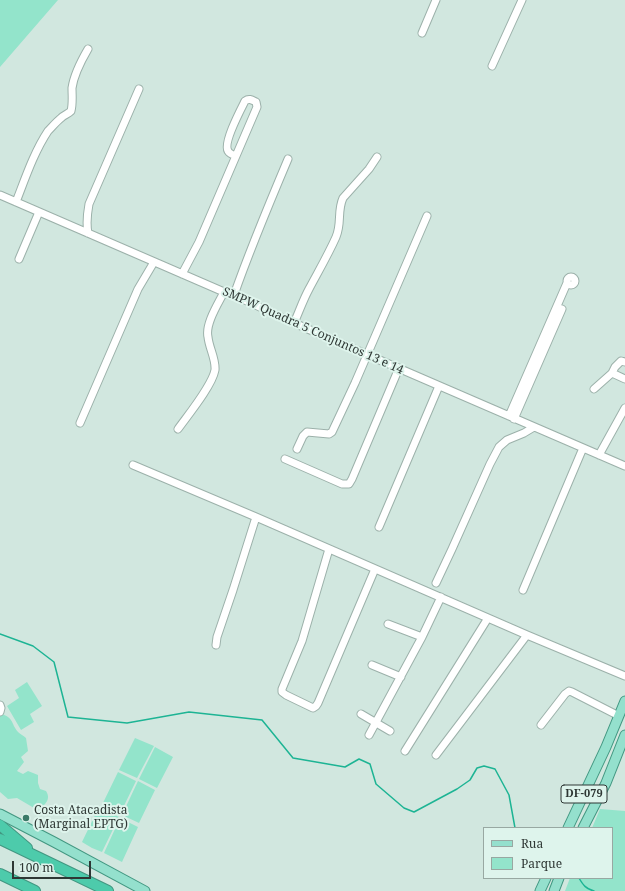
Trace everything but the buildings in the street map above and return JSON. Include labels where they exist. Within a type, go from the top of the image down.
[{"type":"highway","points":[[0,825],[47,862]]},
{"type":"highway","points":[[0,839],[104,889],[112,891]]},
{"type":"highway","points":[[0,874],[35,891]]},
{"type":"main road","name":"DF-079","points":[[568,827],[606,747],[625,701]]},
{"type":"main road","name":"DF-079","points":[[584,827],[606,783],[625,735]]},
{"type":"main road","points":[[599,760],[600,765],[611,768]]},
{"type":"main road","points":[[0,814],[145,891]]},
{"type":"main road","points":[[540,891],[546,879]]},
{"type":"main road","points":[[554,891],[559,879]]},
{"type":"street","points":[[422,32],[436,0]]},
{"type":"street","points":[[492,66],[522,0]]},
{"type":"street","points":[[16,202],[37,151],[46,135],[62,117],[69,114],[71,111],[72,87],[79,67],[88,49]]},
{"type":"street","points":[[88,233],[87,215],[89,204],[139,89]]},
{"type":"street","points":[[182,274],[199,242],[236,156],[257,107],[256,102],[248,99],[245,101],[228,140],[228,151],[236,156]]},
{"type":"street","points":[[294,323],[336,236],[340,224],[340,203],[369,169],[377,157]]},
{"type":"street","points":[[234,295],[247,258],[288,159]]},
{"type":"street","name":"SMPW Quadra 5 Conjuntos 13 e 14","points":[[0,195],[234,295],[294,323],[534,428],[625,466]]},
{"type":"street","points":[[19,260],[39,212]]},
{"type":"street","points":[[297,449],[303,436],[307,432],[329,434],[332,432],[427,216]]},
{"type":"street","points":[[80,423],[138,288],[154,262]]},
{"type":"street","points":[[511,417],[569,284]]},
{"type":"street","points":[[178,430],[203,394],[214,374],[215,363],[207,332],[209,324],[224,292]]},
{"type":"street","points":[[594,389],[612,372],[618,363],[621,361],[625,362]]},
{"type":"street","points":[[285,459],[342,484],[348,484],[352,479],[399,368]]},
{"type":"street","points":[[612,372],[625,379]]},
{"type":"street","points":[[379,527],[440,386]]},
{"type":"street","points":[[599,455],[625,408]]},
{"type":"street","points":[[436,583],[499,447],[507,440],[534,428]]},
{"type":"street","points":[[523,590],[583,448]]},
{"type":"street","points":[[133,465],[441,597],[527,636],[625,676]]},
{"type":"street","points":[[216,645],[217,637],[256,517]]},
{"type":"street","points":[[329,549],[302,641],[282,689],[282,692],[286,695],[313,708],[318,703],[375,569]]},
{"type":"street","points":[[369,735],[422,637],[441,597]]},
{"type":"street","points":[[405,751],[488,618]]},
{"type":"street","points":[[388,624],[422,637]]},
{"type":"street","points":[[436,755],[527,636]]},
{"type":"street","points":[[372,665],[401,676]]},
{"type":"street","points":[[540,726],[568,691],[619,716]]},
{"type":"street","points":[[0,704],[0,711]]},
{"type":"street","points":[[361,714],[390,730]]},
{"type":"green space","points":[[0,0],[58,0],[0,67]]},
{"type":"green space","points":[[27,682],[42,706],[30,714],[34,722],[21,730],[7,706],[19,698],[15,690]]},
{"type":"green space","points":[[0,713],[8,717],[18,732],[26,738],[28,751],[21,757],[24,762],[17,771],[23,774],[28,771],[38,775],[40,789],[46,791],[48,796],[48,800],[44,805],[38,804],[34,808],[17,798],[8,799],[0,792]]},
{"type":"green space","points":[[135,738],[154,746],[137,778],[119,770]]},
{"type":"green space","points":[[155,747],[173,757],[157,788],[139,779]]},
{"type":"green space","points":[[118,772],[136,781],[120,814],[102,805]]},
{"type":"green space","points":[[138,781],[155,790],[139,823],[122,815]]},
{"type":"green space","points":[[99,807],[119,817],[102,852],[82,842]]},
{"type":"green space","points":[[600,809],[625,811],[625,891],[565,891],[570,879],[613,879],[613,827],[592,827]]},
{"type":"green space","points":[[120,818],[138,827],[122,862],[104,853]]},
{"type":"waterway","points":[[0,634],[33,646],[54,662],[68,717],[127,723],[189,712],[262,720],[293,758],[345,767],[359,759],[370,764],[376,784],[404,808],[414,812],[457,789],[470,780],[477,768],[484,766],[495,769],[509,795],[515,827]]},
{"type":"waterway","points":[[580,879],[585,886],[594,891]]},
{"type":"place","name":"Costa Atacadista (Marginal EPTG)","points":[[26,818]]}]
